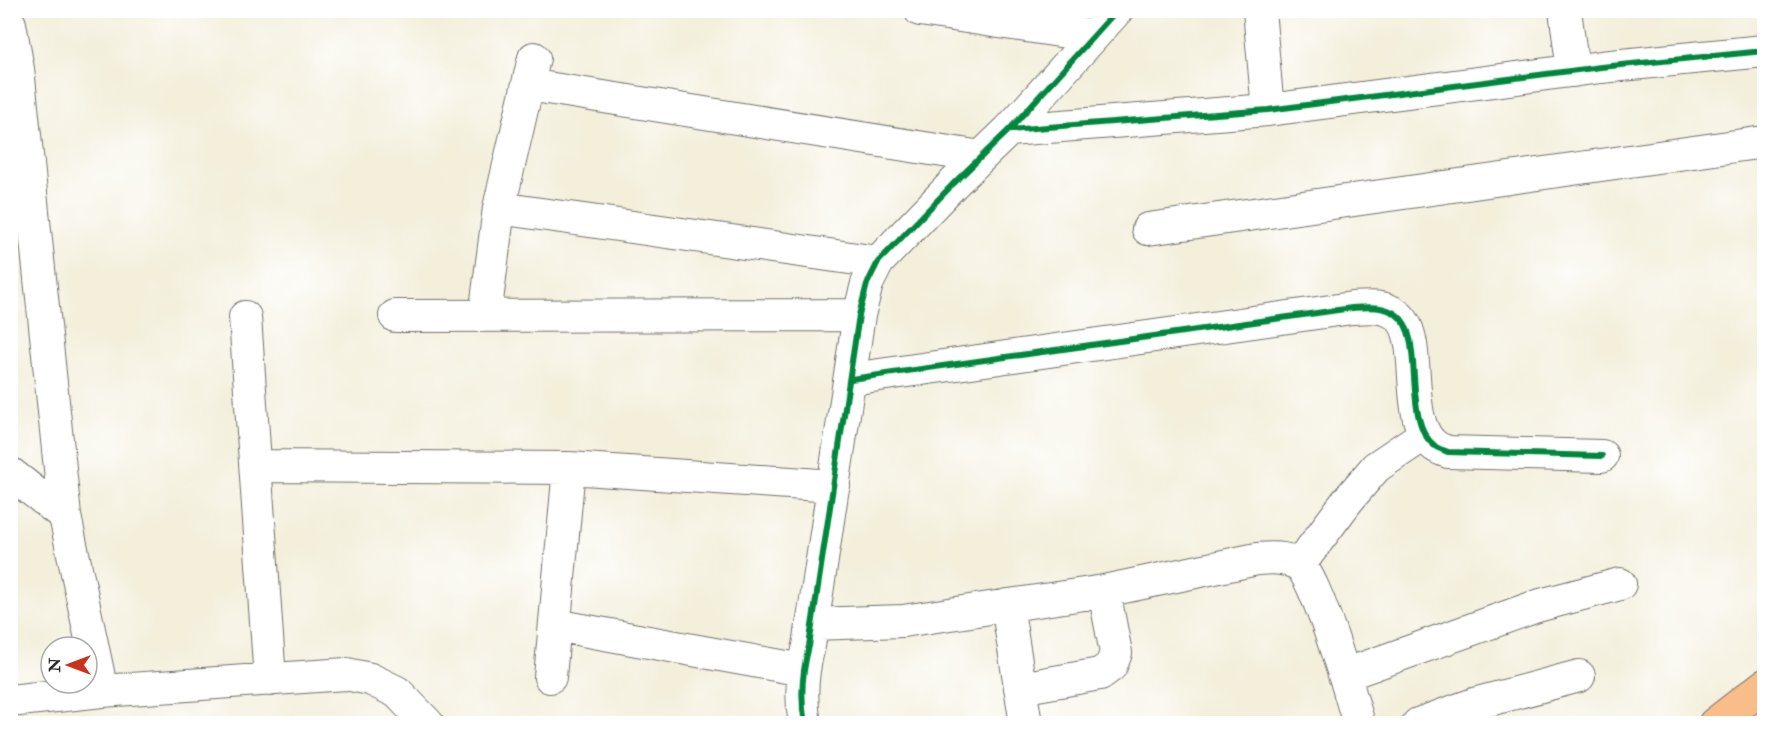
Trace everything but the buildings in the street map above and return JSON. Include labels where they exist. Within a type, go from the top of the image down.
[{"type":"highway","points":[[1715,723],[1764,686]]},
{"type":"street","points":[[920,10],[1093,36]]},
{"type":"street","points":[[805,723],[803,670],[851,379],[859,315],[867,284],[878,262],[1009,130],[1117,10]]},
{"type":"street","points":[[1259,10],[1268,110]]},
{"type":"street","points":[[1565,10],[1573,71]]},
{"type":"street","points":[[10,24],[20,81],[65,516],[102,691]]},
{"type":"street","points":[[1009,130],[1268,110],[1573,71],[1764,51]]},
{"type":"street","points":[[484,316],[499,208],[531,72],[981,157]]},
{"type":"street","points":[[1148,229],[1764,142]]},
{"type":"street","points":[[499,208],[878,262]]},
{"type":"street","points":[[851,379],[1352,308],[1379,307],[1398,315],[1408,332],[1418,414],[1425,434],[1435,446],[1448,452],[1602,456]]},
{"type":"street","points":[[395,316],[859,315]]},
{"type":"street","points":[[245,317],[270,680]]},
{"type":"street","points":[[1300,564],[1376,467],[1425,434]]},
{"type":"street","points":[[256,465],[569,468],[834,486]]},
{"type":"street","points":[[550,677],[569,468]]},
{"type":"street","points":[[10,473],[65,516]]},
{"type":"street","points":[[812,624],[903,621],[1104,591],[1257,559],[1278,558],[1300,564],[1310,580],[1359,723]]},
{"type":"street","points":[[1344,675],[1537,606],[1620,584]]},
{"type":"street","points":[[1020,688],[1100,674],[1111,666],[1116,653],[1104,591]]},
{"type":"street","points":[[1007,605],[1026,723]]},
{"type":"street","points":[[555,625],[803,670]]},
{"type":"street","points":[[10,700],[102,691],[346,674],[370,679],[397,692],[428,723]]},
{"type":"street","points":[[1418,723],[1474,704],[1579,676]]},
{"type":"cycle path","points":[[805,724],[803,675],[859,315],[867,284],[878,262],[1009,130],[1117,10]]},
{"type":"cycle path","points":[[1009,130],[1268,110],[1601,67],[1764,51]]},
{"type":"cycle path","points":[[851,379],[1352,308],[1375,307],[1397,315],[1406,326],[1413,359],[1419,418],[1425,434],[1436,447],[1448,452],[1602,456]]}]
